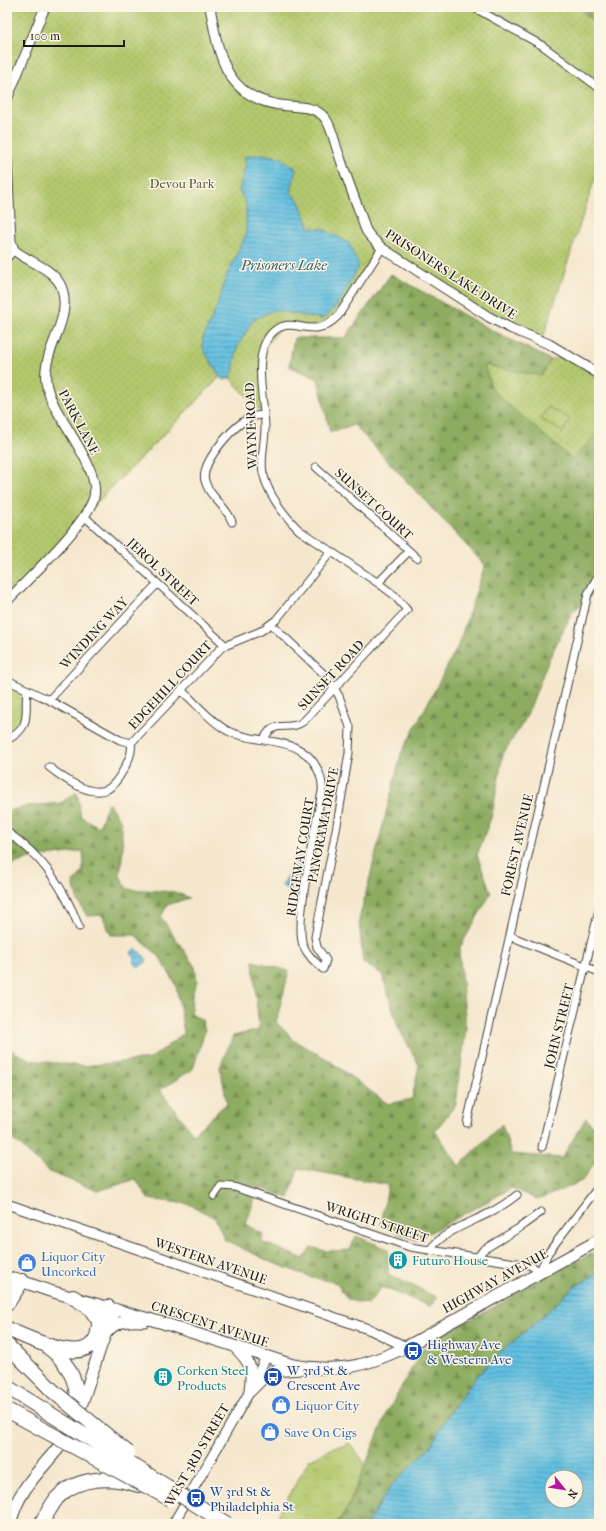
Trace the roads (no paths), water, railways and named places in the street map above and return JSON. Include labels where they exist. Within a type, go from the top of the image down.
[{"type":"highway","points":[[7,1304],[12,1280]]},
{"type":"highway","points":[[73,1297],[90,1308],[95,1314],[101,1335]]},
{"type":"highway","points":[[7,1329],[63,1351],[73,1352],[86,1347],[101,1335],[112,1308]]},
{"type":"highway","points":[[42,1343],[62,1358],[71,1372],[78,1398],[78,1416]]},
{"type":"highway","points":[[7,1345],[53,1391]]},
{"type":"highway","points":[[7,1357],[53,1391],[179,1493]]},
{"type":"highway","points":[[7,1387],[227,1524]]},
{"type":"highway","points":[[7,1410],[213,1524]]},
{"type":"highway","points":[[40,1524],[57,1498],[66,1490],[82,1483],[106,1478],[116,1479],[136,1484],[164,1496]]},
{"type":"main road","name":"HIGHWAY AVENUE","points":[[406,1347],[540,1271],[599,1240]]},
{"type":"main road","name":"CRESCENT AVENUE","points":[[12,1280],[163,1323],[266,1356],[307,1367],[334,1369],[355,1367],[378,1360],[406,1347]]},
{"type":"main road","points":[[10,1524],[27,1486],[39,1469],[56,1452],[70,1433],[78,1416],[101,1335],[110,1328],[132,1320],[163,1323]]},
{"type":"main road","points":[[233,1345],[244,1356],[251,1369],[250,1391]]},
{"type":"main road","points":[[250,1391],[263,1378],[274,1371],[294,1370],[307,1367]]},
{"type":"street","points":[[7,99],[45,7]]},
{"type":"street","name":"PRISONERS LAKE DRIVE","points":[[210,7],[224,67],[231,78],[240,87],[264,102],[305,108],[312,110],[325,119],[334,139],[364,226],[372,239],[382,248],[489,317],[512,329],[549,344],[599,374]]},
{"type":"street","points":[[473,7],[543,46],[599,88]]},
{"type":"street","points":[[7,159],[11,241],[14,250],[7,258]]},
{"type":"street","name":"WAYNE ROAD","points":[[382,248],[338,316],[330,325],[315,329],[287,326],[281,327],[271,334],[265,342],[261,357],[260,371],[265,427],[262,458],[263,472],[269,488],[292,523],[299,530],[394,595],[407,610]]},
{"type":"street","name":"PARK LANE","points":[[7,601],[55,551],[89,510],[94,496],[90,472],[54,405],[46,380],[47,363],[62,318],[63,296],[57,280],[51,274],[14,250]]},
{"type":"street","points":[[232,522],[229,513],[207,487],[204,476],[205,469],[212,455],[243,421],[251,417],[264,415]]},
{"type":"street","name":"SUNSET COURT","points":[[316,467],[417,558]]},
{"type":"street","name":"JEROL STREET","points":[[84,516],[225,645]]},
{"type":"street","points":[[378,583],[409,551]]},
{"type":"street","name":"EDGEHILL COURT","points":[[49,767],[69,780],[87,789],[102,791],[111,787],[119,778],[131,754],[131,743],[225,645],[261,631],[271,624],[281,614],[331,552]]},
{"type":"street","name":"FOREST AVENUE","points":[[467,1123],[580,628],[592,585],[599,574]]},
{"type":"street","name":"WINDING WAY","points":[[49,700],[157,584]]},
{"type":"street","name":"SUNSET ROAD","points":[[264,739],[270,728],[276,726],[294,726],[304,721],[407,610]]},
{"type":"street","name":"PANORAMA DRIVE","points":[[271,624],[320,670],[335,688],[346,712],[351,731],[349,753],[337,825],[315,937],[317,947],[326,960],[322,969],[307,952]]},
{"type":"street","points":[[7,680],[49,700],[120,740],[131,743]]},
{"type":"street","points":[[7,740],[20,731],[26,721],[28,710],[28,690]]},
{"type":"street","points":[[182,690],[226,729],[251,738],[264,739]]},
{"type":"street","name":"RIDGEWAY COURT","points":[[264,739],[296,747],[306,754],[316,766],[321,778],[322,791],[302,911],[302,938],[307,952]]},
{"type":"street","points":[[7,832],[40,859],[60,889],[79,927]]},
{"type":"street","name":"JOHN STREET","points":[[542,1148],[599,910]]},
{"type":"street","points":[[510,936],[599,972]]},
{"type":"street","name":"WRIGHT STREET","points":[[214,1196],[221,1186],[234,1187],[392,1242],[429,1251],[530,1265],[540,1271]]},
{"type":"street","points":[[540,1271],[548,1253],[599,1186]]},
{"type":"street","points":[[429,1251],[438,1241],[474,1220],[497,1209],[517,1195]]},
{"type":"street","name":"WESTERN AVENUE","points":[[7,1204],[371,1330],[406,1347]]},
{"type":"street","points":[[477,1258],[483,1250],[520,1228],[541,1212]]},
{"type":"street","name":"WEST 3RD STREET","points":[[173,1524],[250,1391],[266,1356]]},
{"type":"water","name":"Prisoners Lake","points":[[261,154],[280,157],[296,169],[291,193],[298,199],[310,228],[323,229],[349,243],[359,266],[339,302],[322,319],[274,310],[253,320],[237,348],[233,372],[230,378],[224,380],[220,377],[202,347],[203,338],[217,306],[227,275],[246,234],[246,203],[239,191],[246,164],[244,157]]},
{"type":"water","points":[[298,857],[306,859],[306,870],[302,870],[299,875],[302,880],[296,889],[288,889],[282,886],[289,873],[290,866],[297,864]]},
{"type":"water","points":[[136,949],[145,957],[147,961],[140,967],[136,965],[131,952]]},
{"type":"water","points":[[599,1272],[599,1524],[367,1524],[391,1486],[430,1447],[447,1417],[476,1377],[503,1350],[573,1288]]},
{"type":"place","name":"Futuro House","points":[[398,1260]]},
{"type":"place","name":"Liquor City Uncorked","points":[[27,1263]]},
{"type":"place","name":"Highway Ave & Western Ave","points":[[413,1351]]},
{"type":"place","name":"Corken Steel Products","points":[[163,1377]]},
{"type":"place","name":"W 3rd St & Crescent Ave","points":[[273,1377]]},
{"type":"place","name":"Liquor City","points":[[281,1405]]},
{"type":"place","name":"Save On Cigs","points":[[270,1432]]},
{"type":"place","name":"W 3rd St & Philadelphia St","points":[[196,1498]]},
{"type":"park label","name":"Devou Park","points":[[182,183]]}]
